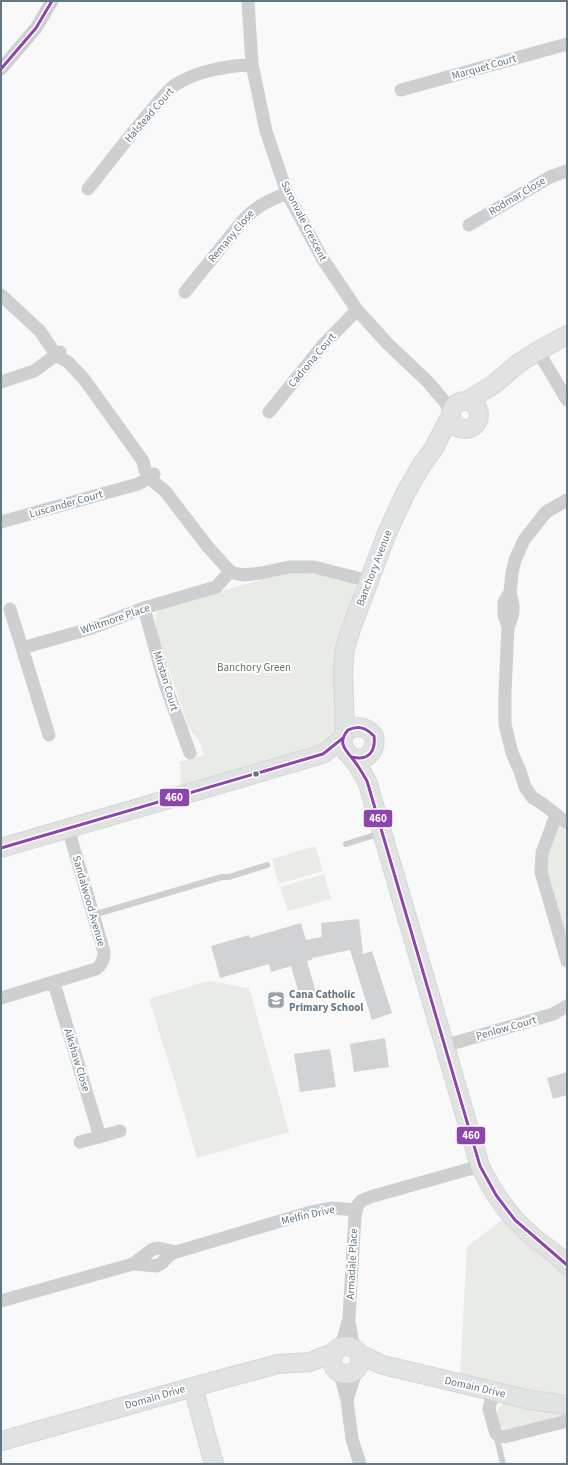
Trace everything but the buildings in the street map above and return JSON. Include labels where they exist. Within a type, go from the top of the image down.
[{"type":"street","points":[[1,69],[36,28],[52,1]]},
{"type":"street","name":"Saronvale Crescent","points":[[248,1],[252,64],[266,131],[287,193],[322,258],[357,310],[388,344],[428,382],[461,409]]},
{"type":"street","name":"Marquet Court","points":[[401,90],[567,44]]},
{"type":"street","name":"Halstead Court","points":[[88,189],[164,95],[176,85],[192,77],[218,68],[252,64]]},
{"type":"street","name":"Rodmar Close","points":[[469,225],[550,177],[567,171]]},
{"type":"street","name":"Remany Close","points":[[185,292],[244,218],[263,203],[287,193]]},
{"type":"street","points":[[1,295],[40,331],[47,332],[53,338],[58,353],[75,360],[84,379],[132,445],[144,453],[150,475],[168,487],[176,504],[226,572],[238,574],[261,573],[289,567],[314,566],[368,581]]},
{"type":"street","name":"Cadrona Court","points":[[269,412],[323,345],[357,310]]},
{"type":"street","points":[[461,409],[519,363],[567,335]]},
{"type":"street","points":[[538,351],[567,400]]},
{"type":"street","points":[[1,382],[34,370],[58,353]]},
{"type":"street","name":"Banchory Avenue","points":[[344,736],[343,670],[345,648],[368,581],[387,533],[405,494],[421,466],[461,409],[479,418],[472,427],[464,429],[434,448]]},
{"type":"street","name":"Luscander Court","points":[[1,522],[138,484],[150,475]]},
{"type":"street","points":[[567,500],[546,512],[524,540],[515,560],[510,592],[514,605],[513,616],[508,627],[505,692],[505,724],[512,753],[520,771],[532,781],[540,792],[544,804],[562,819],[542,853],[541,872],[567,961]]},
{"type":"street","name":"Whitmore Place","points":[[22,648],[89,629],[144,608],[208,590],[226,572]]},
{"type":"street","name":"Mirstan Court","points":[[144,608],[166,684],[189,754]]},
{"type":"street","points":[[10,609],[49,735]]},
{"type":"street","points":[[344,698],[366,728],[374,736],[375,747],[372,752],[367,782]]},
{"type":"street","points":[[323,754],[354,727],[360,726],[366,728]]},
{"type":"street","points":[[344,736],[344,749],[367,782],[480,1166],[488,1183],[501,1204],[513,1218],[543,1246],[565,1261]]},
{"type":"street","points":[[1,848],[323,754],[358,759],[363,758],[372,752]]},
{"type":"street","name":"Sandalwood Avenue","points":[[1,998],[96,969],[101,966],[103,962],[104,952],[68,828]]},
{"type":"street","name":"Aikshaw Close","points":[[54,982],[100,1137]]},
{"type":"street","name":"Penlow Court","points":[[444,1046],[553,1014],[567,1006]]},
{"type":"street","points":[[80,1142],[120,1132]]},
{"type":"street","points":[[356,1210],[361,1201],[370,1197],[480,1166]]},
{"type":"street","name":"Melfin Drive","points":[[1,1301],[133,1264],[157,1266],[176,1252],[331,1208],[356,1210]]},
{"type":"street","name":"Armadale Place","points":[[356,1210],[354,1223],[347,1360],[347,1400],[352,1439],[360,1464]]},
{"type":"street","name":"Domain Drive","points":[[1,1441],[278,1364],[347,1360],[383,1365],[530,1400],[567,1405]]},
{"type":"street","points":[[193,1387],[214,1464]]},
{"type":"street","points":[[493,1391],[489,1410],[496,1434],[504,1437],[567,1421]]},
{"type":"lane","points":[[346,844],[382,833]]},
{"type":"lane","points":[[93,915],[267,865]]},
{"type":"lane","points":[[496,1434],[503,1464]]},
{"type":"green space","name":"Banchory Green","points":[[302,573],[339,577],[353,582],[358,595],[337,653],[334,676],[340,731],[321,750],[181,790],[180,762],[204,755],[199,741],[189,728],[159,640],[155,622],[156,613],[165,607],[282,574]]},
{"type":"green space","points":[[558,826],[567,832],[567,946],[546,871],[548,852]]},
{"type":"green space","points":[[315,846],[323,871],[279,884],[272,859]]},
{"type":"green space","points":[[324,874],[331,899],[288,911],[280,887]]},
{"type":"green space","points":[[208,981],[249,988],[289,1132],[197,1158],[149,999]]},
{"type":"green space","points":[[504,1218],[567,1270],[567,1394],[559,1393],[555,1397],[544,1392],[511,1390],[507,1385],[481,1379],[476,1382],[460,1377],[467,1247]]},
{"type":"green space","points":[[508,1402],[567,1410],[567,1416],[506,1431],[499,1423],[497,1414],[499,1407]]},
{"type":"transit line","name":"460","points":[[1,69],[36,28],[52,1]]},
{"type":"transit line","name":"460","points":[[352,757],[362,758],[367,756],[374,747],[374,736],[365,729],[356,728],[348,730],[343,739],[344,747],[367,781],[480,1166],[496,1195],[515,1220],[567,1265]]},
{"type":"transit line","name":"460","points":[[1,848],[323,754],[343,738]]},
{"type":"place","name":"Cana Catholic Primary School","points":[[276,1000]]}]
